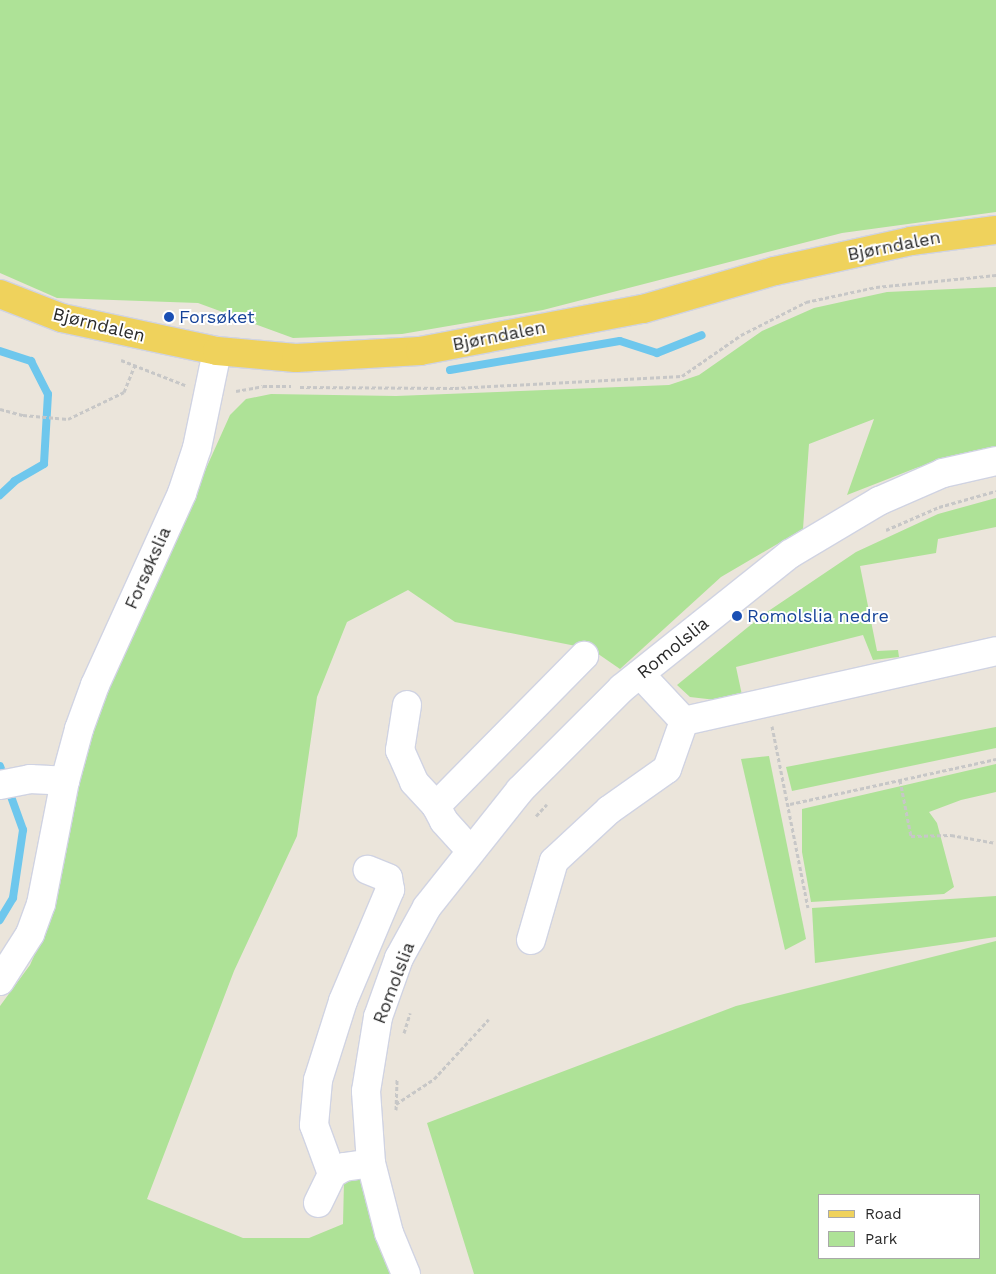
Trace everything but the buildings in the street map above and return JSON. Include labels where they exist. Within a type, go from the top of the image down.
[{"type":"main road","name":"Bjørndalen","points":[[0,294],[62,318],[218,351],[296,358],[420,351],[643,309],[775,271],[911,241],[996,230]]},
{"type":"street","name":"Forsøkslia","points":[[0,982],[30,934],[41,904],[65,781],[96,685],[182,493],[197,448],[218,351]]},
{"type":"street","name":"Romolslia","points":[[406,1274],[389,1233],[371,1163],[366,1091],[378,1017],[399,958],[427,907],[470,850],[520,790],[640,674],[790,554],[879,501],[943,472],[996,461]]},
{"type":"street","points":[[684,721],[996,651]]},
{"type":"street","points":[[436,806],[584,656]]},
{"type":"street","points":[[640,674],[684,721]]},
{"type":"street","points":[[407,706],[400,750],[414,782],[436,806],[444,821],[470,850]]},
{"type":"street","points":[[531,940],[554,861],[609,810],[667,769],[684,721]]},
{"type":"street","points":[[0,786],[30,779],[65,781]]},
{"type":"street","points":[[332,1174],[314,1125],[318,1080],[343,1001],[390,890],[388,878],[368,870]]},
{"type":"street","points":[[318,1203],[332,1174],[344,1167],[371,1163]]},
{"type":"path","points":[[0,409],[24,415],[68,419],[124,392],[135,364]]},
{"type":"path","points":[[767,701],[790,804],[808,907]]},
{"type":"path","points":[[790,804],[996,759]]},
{"type":"path","points":[[900,780],[911,836],[951,835],[996,843]]},
{"type":"path","points":[[396,1104],[434,1079],[489,1019]]},
{"type":"green space","points":[[0,0],[996,0],[996,212],[842,233],[543,310],[402,334],[293,338],[198,303],[57,298],[0,273]]},
{"type":"green space","points":[[996,287],[996,447],[916,468],[847,495],[874,419],[809,444],[803,529],[721,577],[620,669],[591,649],[455,622],[408,590],[347,622],[317,697],[297,836],[234,971],[147,1199],[243,1238],[309,1238],[343,1224],[344,1181],[362,1176],[392,1274],[0,1274],[0,1006],[30,965],[52,915],[88,743],[112,678],[230,415],[246,399],[271,394],[396,396],[669,385],[699,375],[762,331],[814,308],[887,292]]},
{"type":"green space","points":[[996,498],[996,527],[938,539],[936,553],[860,566],[877,651],[898,650],[899,657],[873,660],[863,635],[736,667],[742,695],[716,700],[690,697],[677,685],[764,614],[856,552],[938,514]]},
{"type":"green space","points":[[996,727],[996,748],[792,791],[786,767]]},
{"type":"green space","points":[[769,756],[806,939],[785,950],[741,759]]},
{"type":"green space","points":[[996,764],[996,792],[961,800],[929,812],[937,823],[954,887],[944,894],[811,902],[802,852],[802,809]]},
{"type":"green space","points":[[996,896],[996,937],[815,963],[812,908]]},
{"type":"green space","points":[[996,941],[996,1274],[474,1274],[427,1123],[736,1006]]},
{"type":"waterway","points":[[450,370],[620,341],[657,353],[702,335]]},
{"type":"waterway","points":[[0,351],[31,361],[48,394],[44,464],[15,481],[0,495]]},
{"type":"waterway","points":[[0,766],[23,830],[13,898],[0,920]]},
{"type":"place","name":"Forsøket","points":[[169,317]]},
{"type":"place","name":"Romolslia nedre","points":[[737,616]]}]
